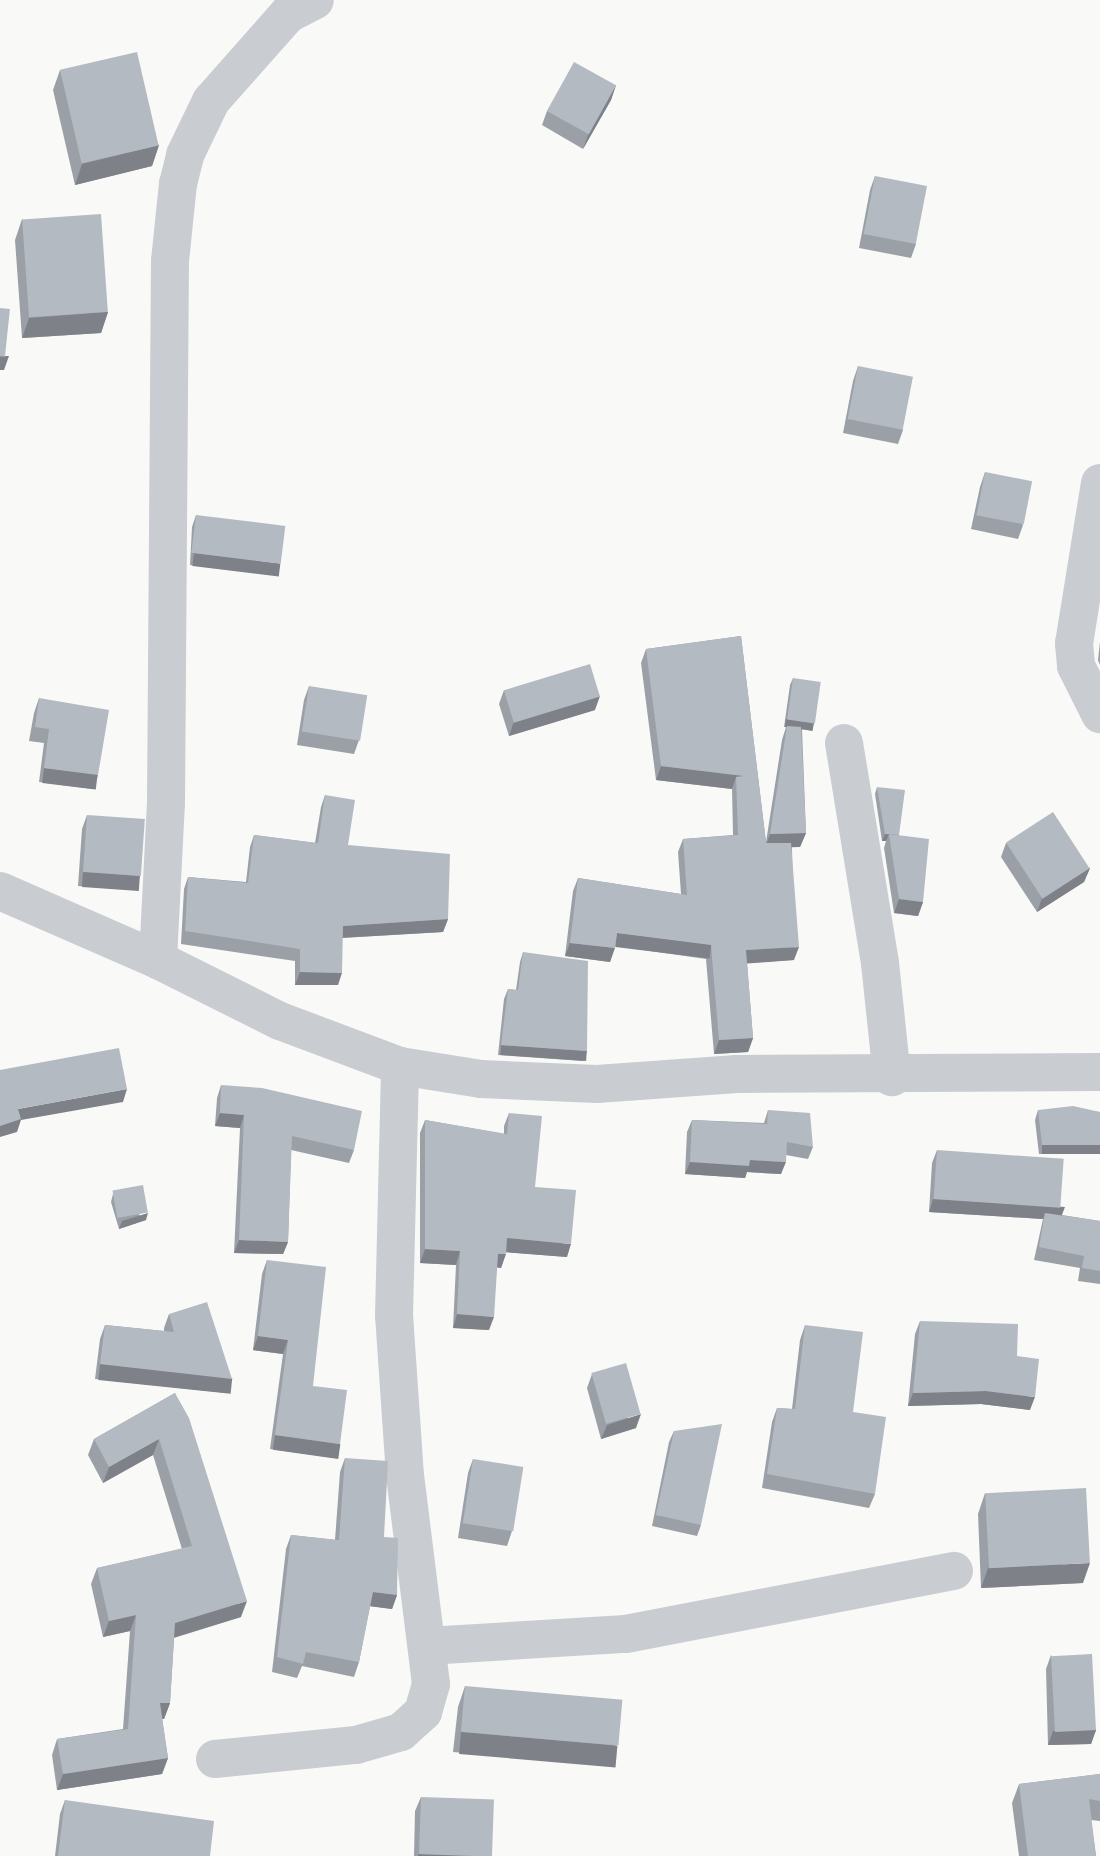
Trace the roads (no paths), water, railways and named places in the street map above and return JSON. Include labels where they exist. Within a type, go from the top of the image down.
[{"type":"street","points":[[158,960],[166,803],[170,261],[178,184],[185,155],[211,101],[282,20],[315,0]]},
{"type":"street","points":[[1100,483],[1074,643],[1076,666],[1100,714]]},
{"type":"street","points":[[844,743],[880,963],[892,1077]]},
{"type":"street","points":[[0,891],[158,960],[280,1021],[400,1066],[481,1079],[597,1084],[737,1074],[892,1077],[1100,1072]]},
{"type":"street","points":[[215,1759],[356,1745],[401,1732],[423,1712],[431,1684],[405,1476],[394,1316],[400,1066]]},
{"type":"street","points":[[427,1646],[626,1634],[954,1571]]}]
